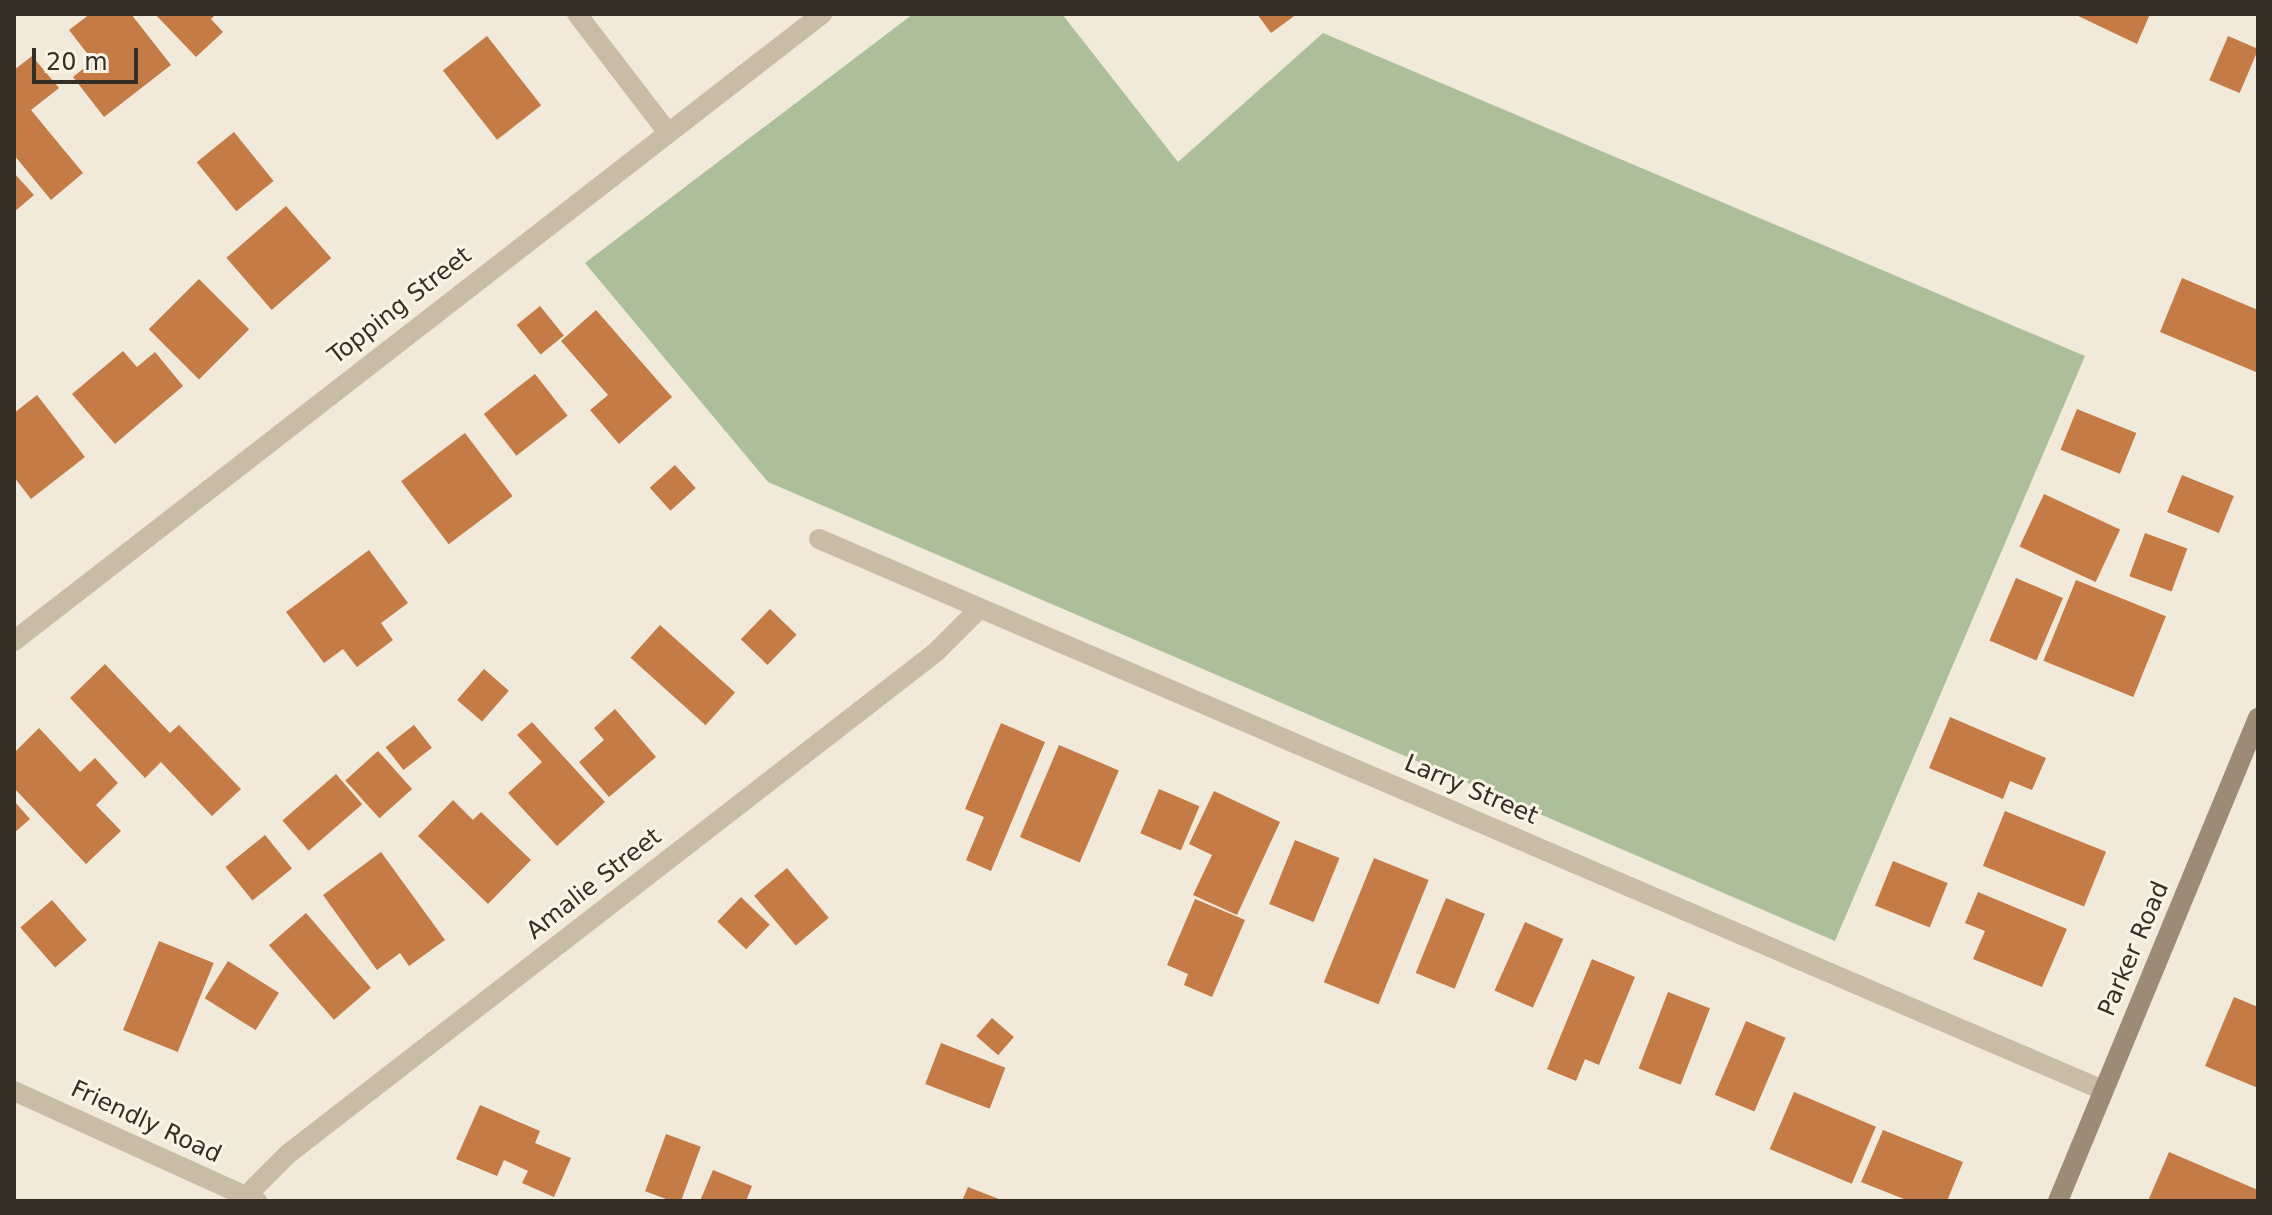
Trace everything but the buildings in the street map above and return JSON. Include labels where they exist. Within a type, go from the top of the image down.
[{"type":"main road","name":"Parker Road","points":[[2058,1201],[2258,718]]},
{"type":"street","points":[[577,14],[666,130]]},
{"type":"street","name":"Topping Street","points":[[14,641],[666,130],[822,14]]},
{"type":"street","name":"Larry Street","points":[[819,539],[2103,1090]]},
{"type":"street","name":"Amalie Street","points":[[248,1199],[288,1154],[936,652],[980,608]]},
{"type":"street","name":"Friendly Road","points":[[14,1091],[248,1199]]},
{"type":"green space","points":[[913,14],[1062,14],[1178,162],[1323,33],[2085,356],[1835,941],[768,482],[585,263]]}]
